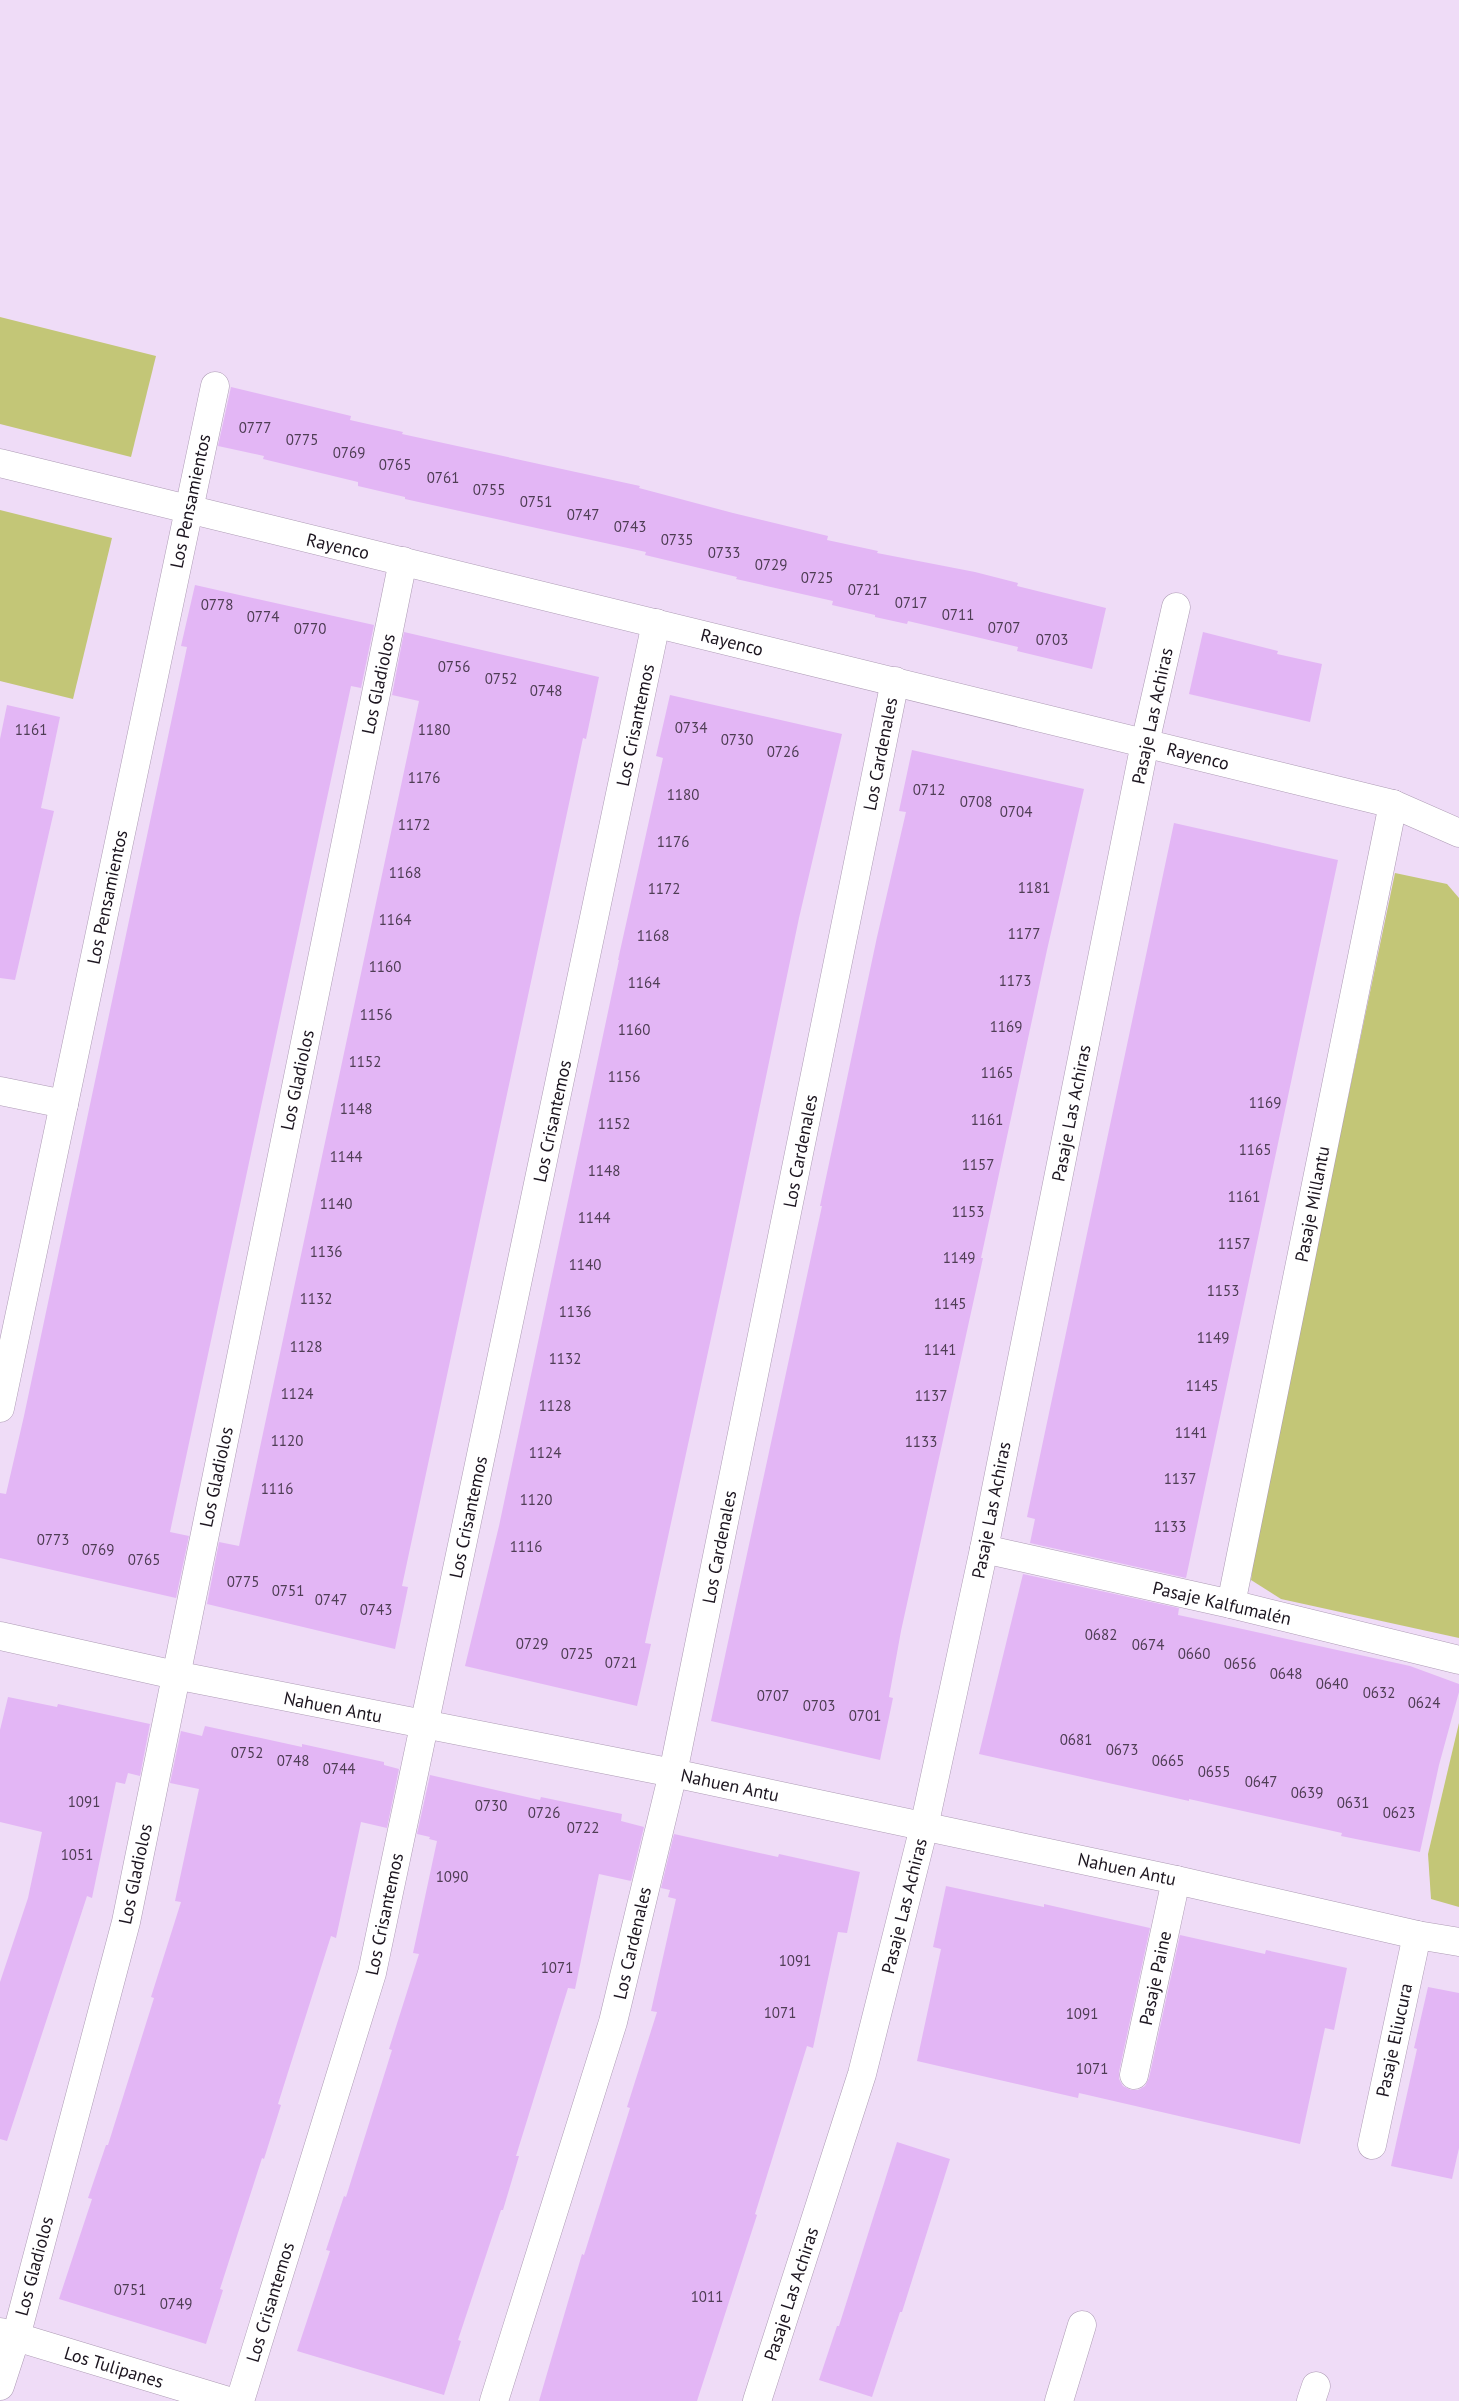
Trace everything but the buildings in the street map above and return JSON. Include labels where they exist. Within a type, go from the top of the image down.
[{"type":"street","name":"Los Pensamientos","points":[[0,1408],[4,1361],[64,1104],[215,386]]},
{"type":"street","name":"Rayenco","points":[[0,463],[1393,804],[1459,833]]},
{"type":"street","name":"Los Gladiolos","points":[[0,2386],[8,2335],[126,1922],[403,561]]},
{"type":"street","name":"Pasaje Las Achiras","points":[[757,2401],[862,2074],[924,1826],[984,1549],[1145,743],[1176,607]]},
{"type":"street","name":"Los Crisantemos","points":[[240,2401],[372,1973],[656,623]]},
{"type":"street","name":"Los Cardenales","points":[[494,2401],[613,2022],[673,1773],[895,681]]},
{"type":"street","name":"Pasaje Millantu","points":[[1231,1604],[1393,804]]},
{"type":"street","points":[[0,1091],[64,1104]]},
{"type":"street","name":"Pasaje Kalfumalén","points":[[984,1549],[1231,1604],[1459,1660]]},
{"type":"street","name":"Nahuen Antu","points":[[0,1636],[175,1675],[673,1773],[1176,1880],[1417,1935],[1459,1942]]},
{"type":"street","name":"Pasaje Paine","points":[[1134,2075],[1176,1880]]},
{"type":"street","name":"Pasaje Eliucura","points":[[1372,2145],[1417,1935]]},
{"type":"street","points":[[1059,2401],[1082,2325]]},
{"type":"street","name":"Los Tulipanes","points":[[8,2335],[228,2401]]},
{"type":"green space","points":[[0,317],[156,356],[131,457],[0,424]]},
{"type":"green space","points":[[0,510],[112,538],[73,699],[0,681]]},
{"type":"green space","points":[[1395,873],[1447,884],[1459,898],[1459,1638],[1281,1599],[1251,1580],[1257,1532]]},
{"type":"green space","points":[[1459,1723],[1459,1907],[1431,1899],[1428,1854]]}]
